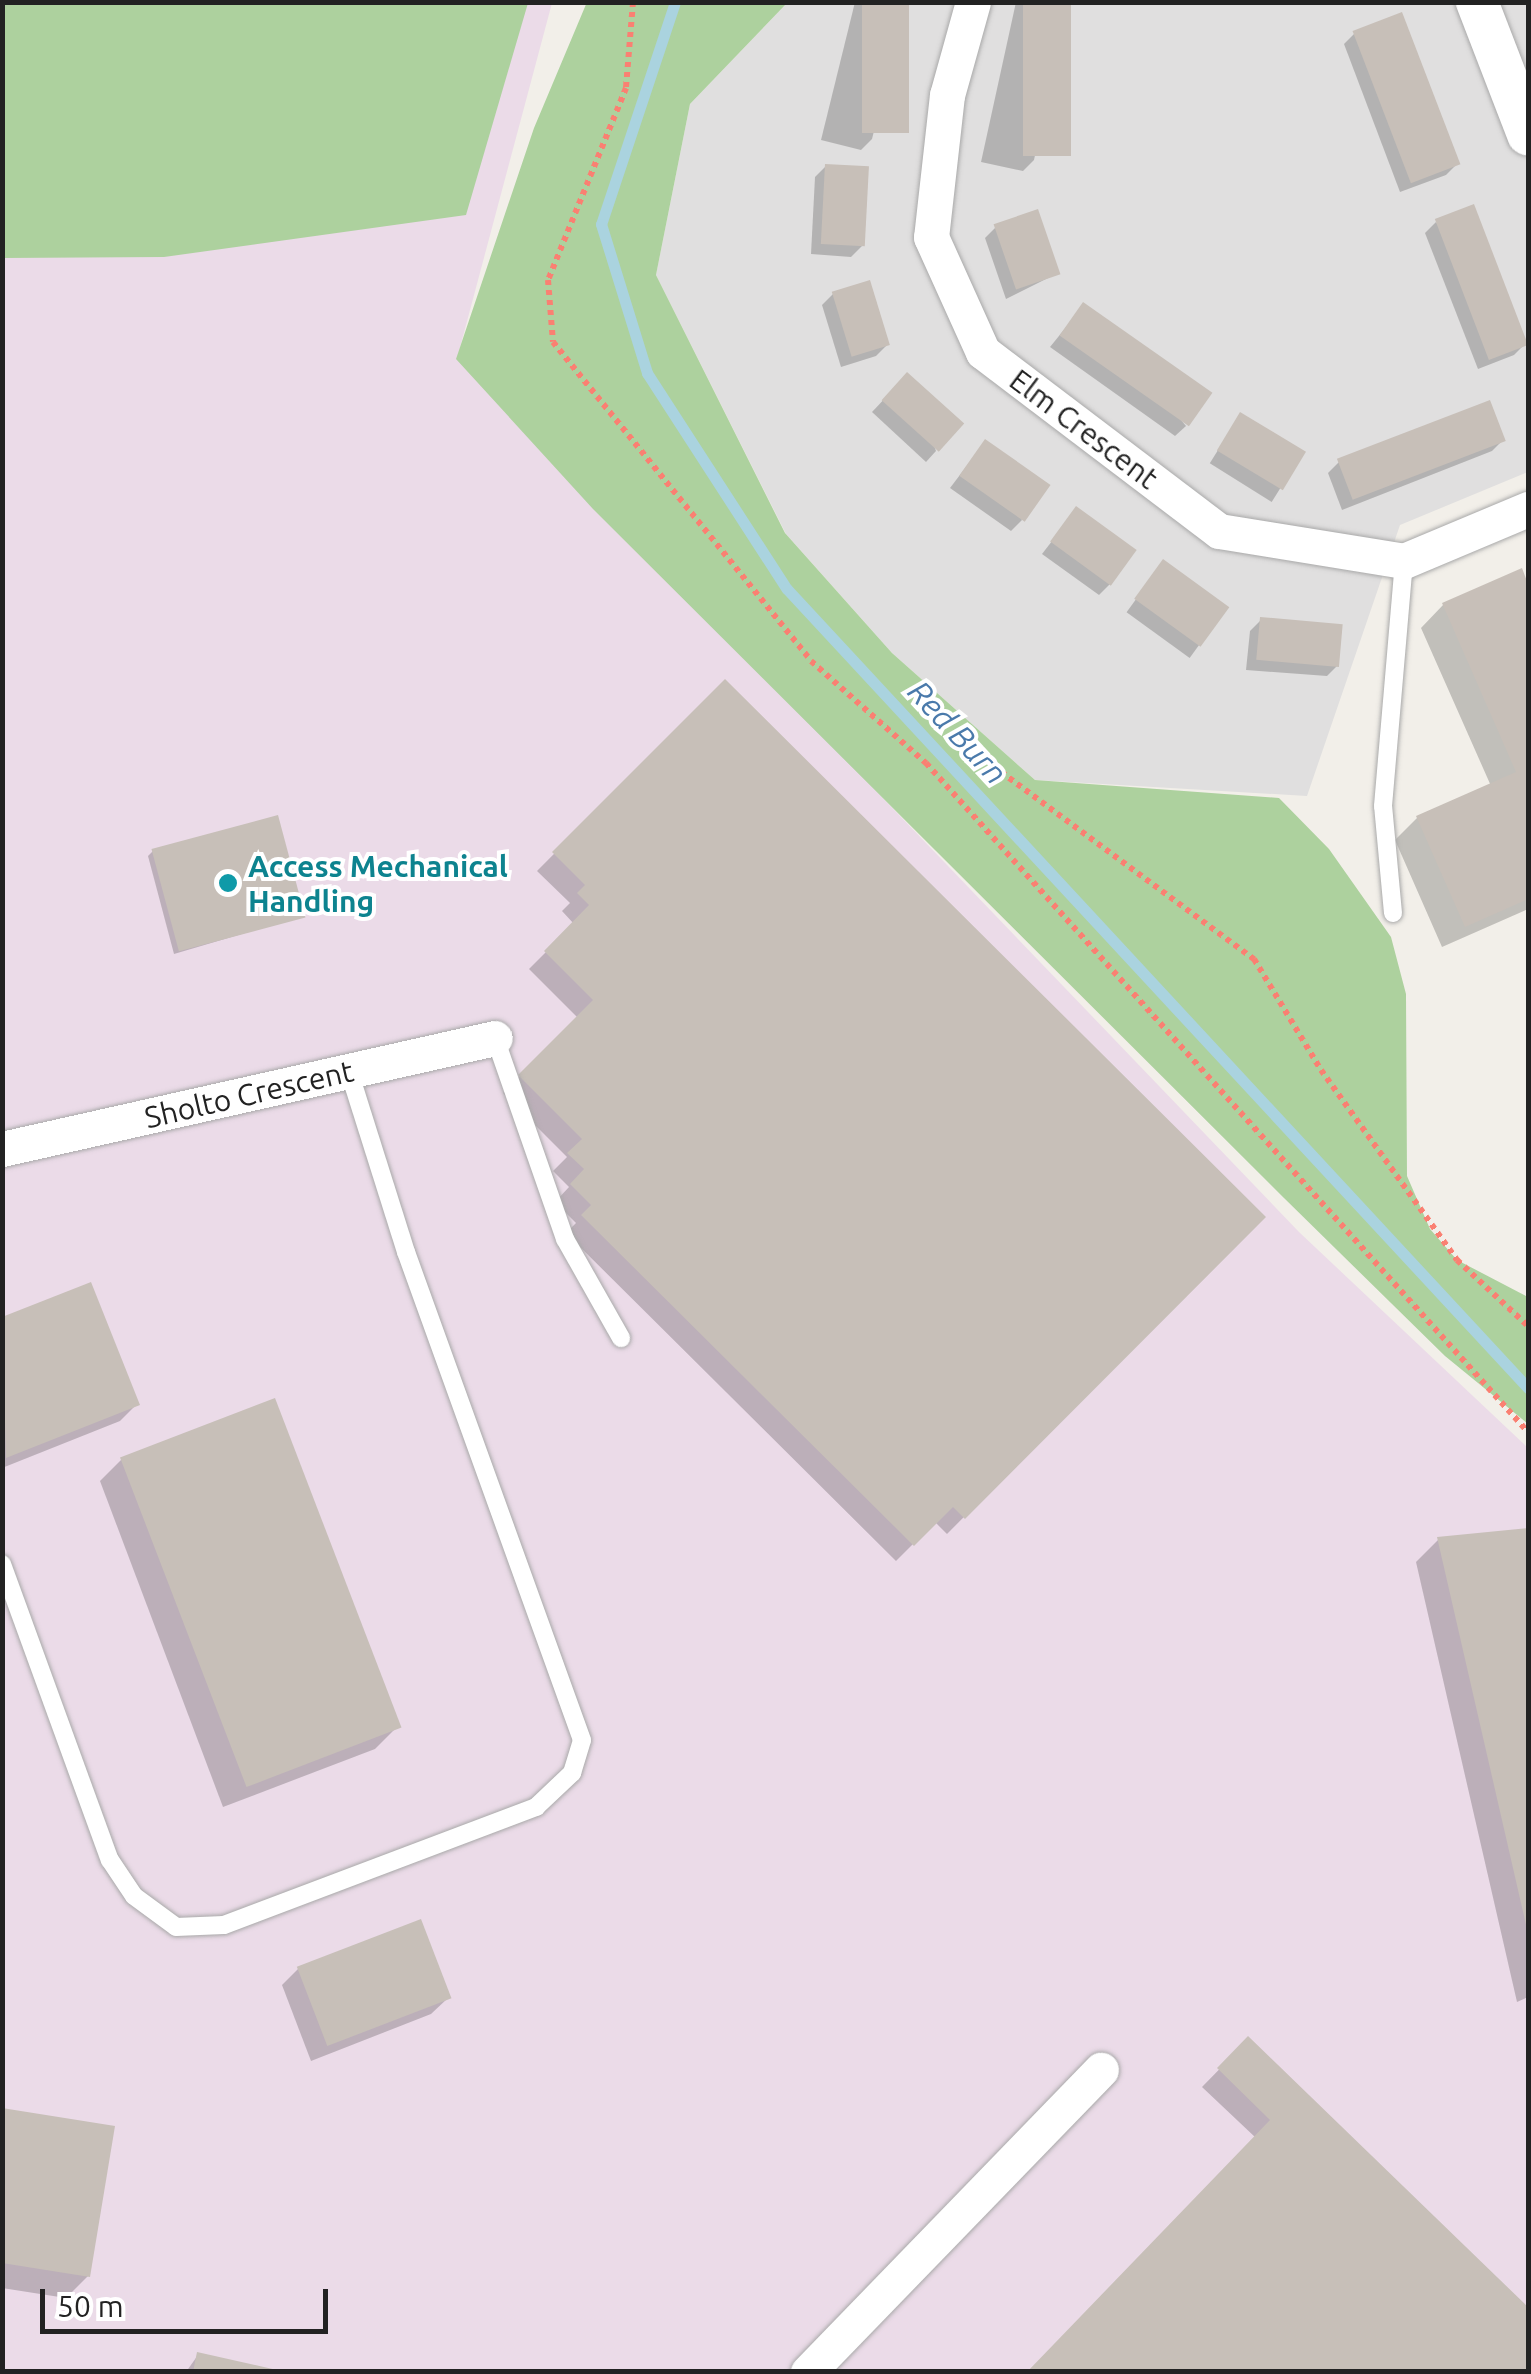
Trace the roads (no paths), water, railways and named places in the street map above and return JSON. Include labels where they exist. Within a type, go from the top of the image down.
[{"type":"street","name":"Elm Crescent","points":[[973,2],[947,94],[931,237],[983,352],[1219,531],[1404,561]]},
{"type":"street","points":[[1477,2],[1528,134]]},
{"type":"street","points":[[1404,561],[1528,509]]},
{"type":"street","name":"Sholto Crescent","points":[[2,1150],[494,1038]]},
{"type":"street","points":[[808,2372],[1101,2070]]},
{"type":"lane","points":[[1393,913],[1383,806],[1404,561]]},
{"type":"lane","points":[[494,1038],[565,1240],[621,1338]]},
{"type":"lane","points":[[2,1564],[110,1860],[134,1896],[176,1927],[224,1926],[536,1807],[572,1773],[582,1740],[406,1252],[349,1071]]},
{"type":"waterway","name":"Red Burn","points":[[675,2],[601,224],[647,373],[787,589],[1528,1388]]},
{"type":"place","name":"Access Mechanical Handling","points":[[228,883]]}]
